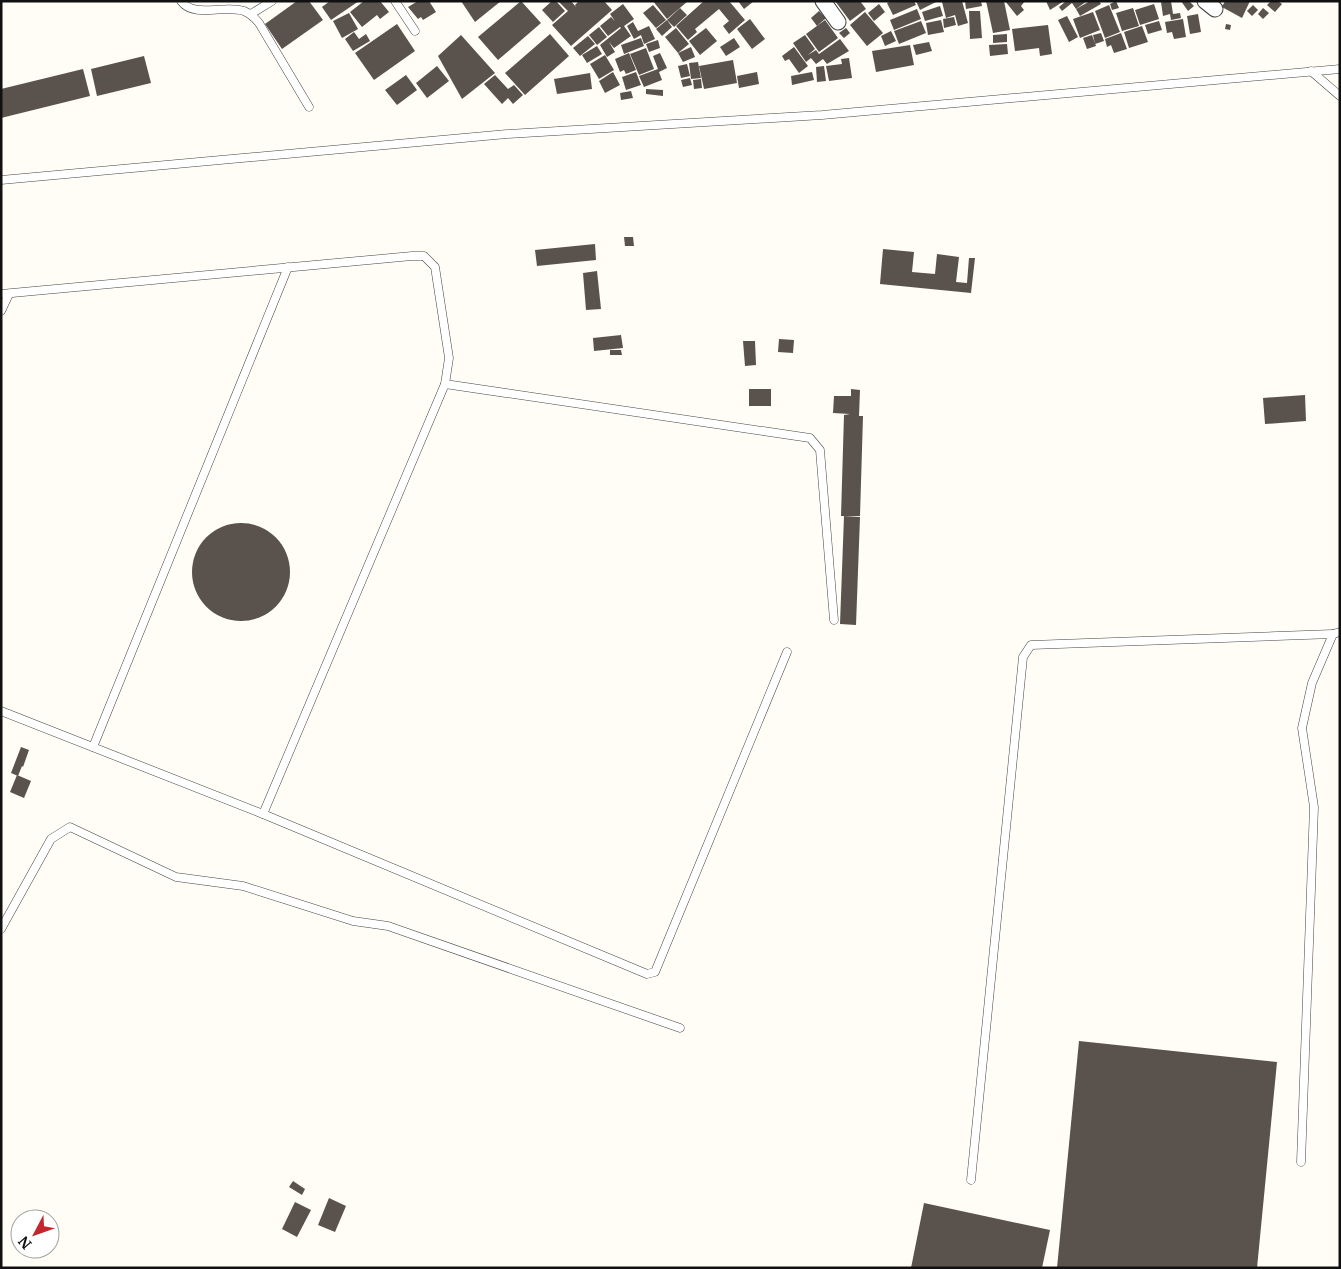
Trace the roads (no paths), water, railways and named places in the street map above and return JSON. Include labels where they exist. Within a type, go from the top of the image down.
[{"type":"street","points":[[823,1],[838,22]]},
{"type":"lane","points":[[181,1],[191,9],[242,10],[251,14],[259,23],[309,107]]},
{"type":"lane","points":[[251,14],[272,1]]},
{"type":"lane","points":[[395,1],[415,31]]},
{"type":"lane","points":[[1,180],[507,134],[822,115],[1340,69]]},
{"type":"lane","points":[[1311,71],[1340,96]]},
{"type":"lane","points":[[1,311],[5,294],[424,256],[435,267],[449,358],[445,384],[263,814]]},
{"type":"lane","points":[[93,747],[288,268]]},
{"type":"lane","points":[[445,384],[810,438],[820,450],[834,620]]},
{"type":"lane","points":[[971,1180],[1023,657],[1031,645],[1337,633],[1312,683],[1302,728],[1314,807],[1301,1162]]},
{"type":"lane","points":[[1,711],[263,814],[647,974],[655,972],[787,652]]},
{"type":"lane","points":[[1,929],[51,838],[70,827],[176,877],[243,886],[352,922],[388,926],[680,1028]]}]
